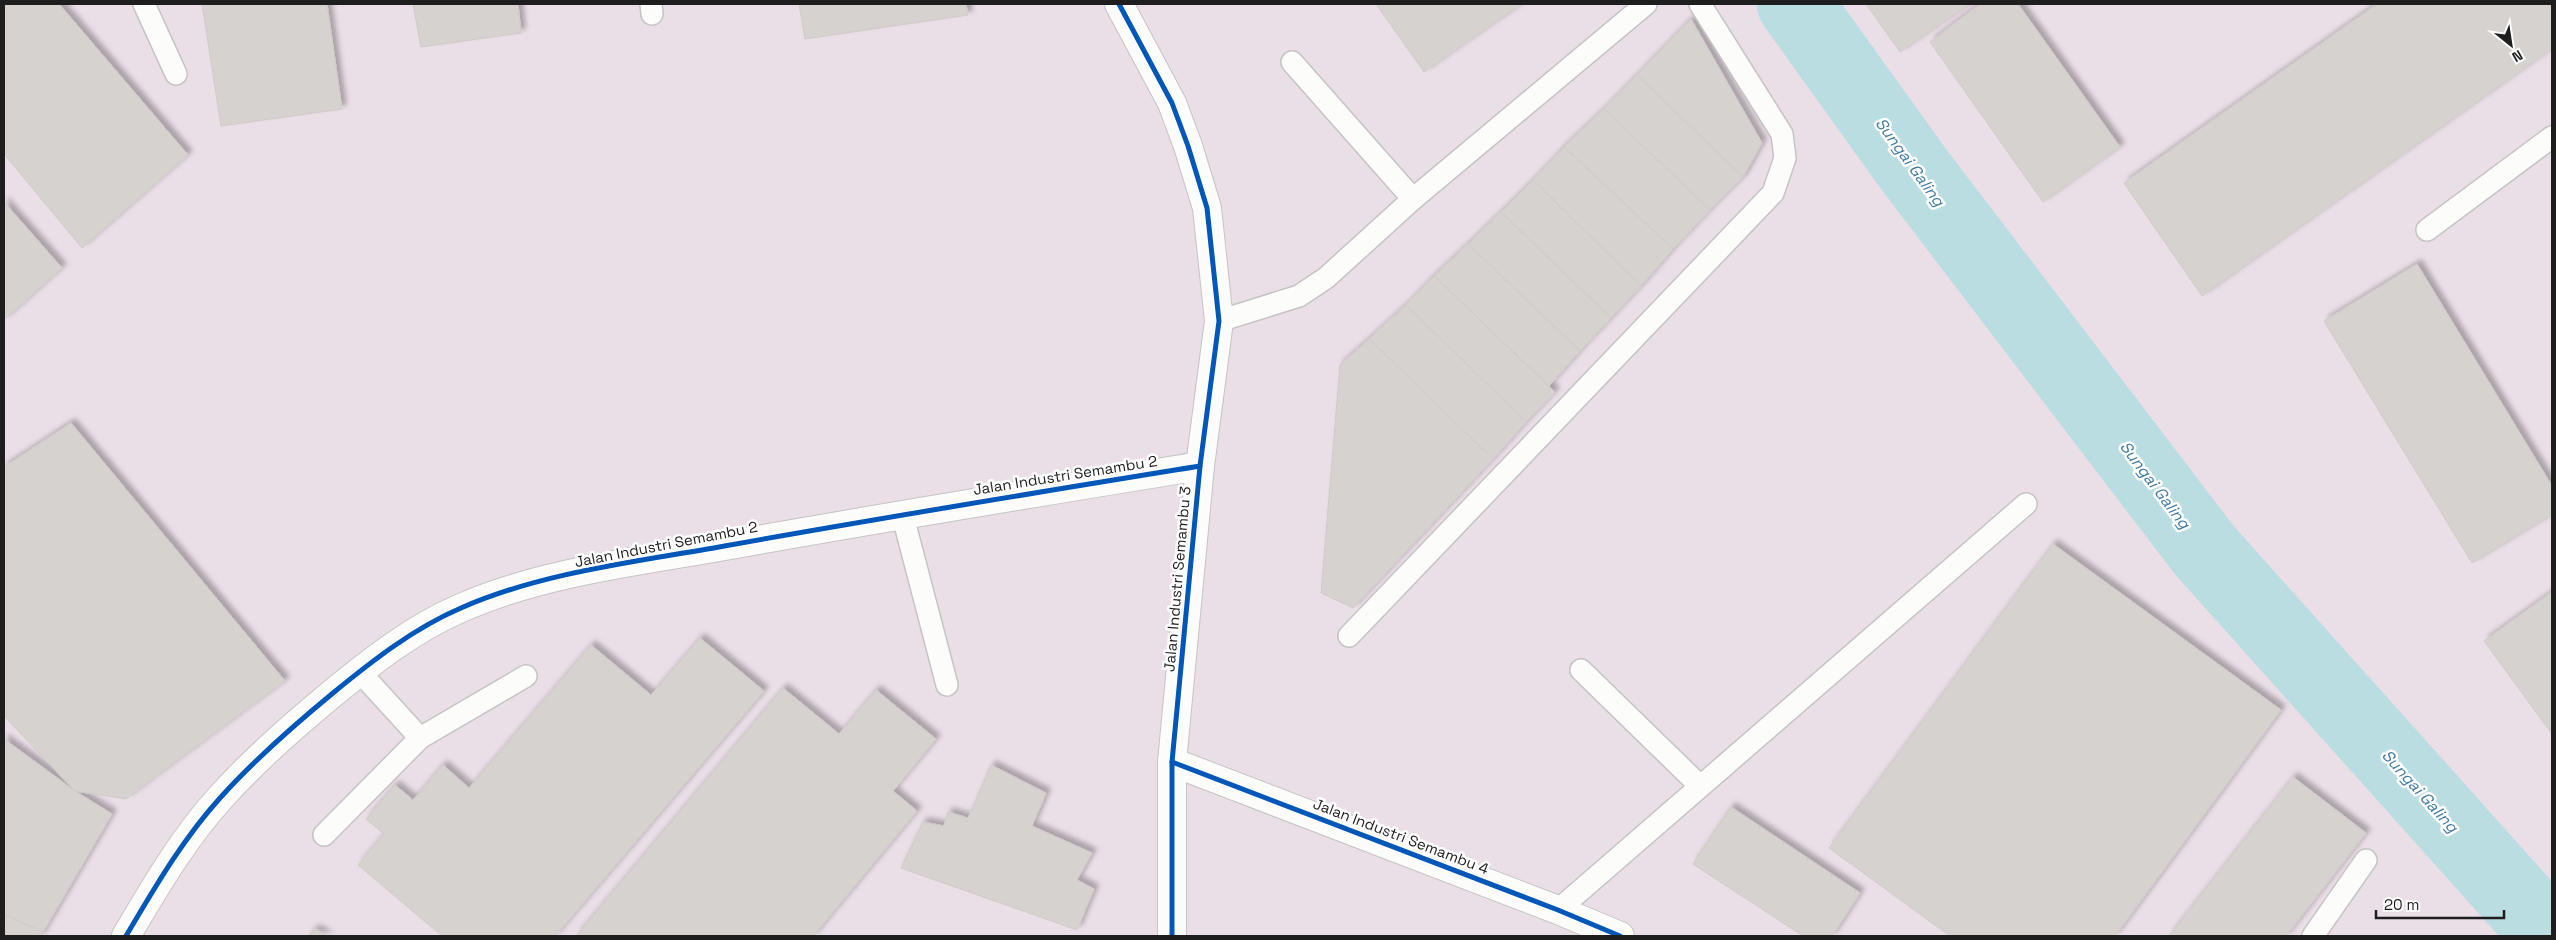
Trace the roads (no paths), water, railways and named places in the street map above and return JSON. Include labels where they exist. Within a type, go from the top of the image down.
[{"type":"street","name":"Jalan Industri Semambu 3","points":[[1119,4],[1172,103],[1188,146],[1207,208],[1220,321],[1200,466],[1172,762],[1172,936]]},
{"type":"street","name":"Jalan Industri Semambu 2","points":[[126,936],[169,864],[219,800],[282,735],[359,671],[415,633],[460,608],[504,592],[577,573],[902,513],[1200,466]]},
{"type":"street","name":"Jalan Industri Semambu 4","points":[[1172,762],[1558,910],[1620,936]]},
{"type":"lane","points":[[144,4],[176,74]]},
{"type":"lane","points":[[1220,321],[1299,296],[1326,278],[1413,199],[1646,4]]},
{"type":"lane","points":[[1349,636],[1773,193],[1786,158],[1782,134],[1700,4]]},
{"type":"lane","points":[[1292,62],[1413,199]]},
{"type":"lane","points":[[2427,230],[2552,138]]},
{"type":"lane","points":[[1558,910],[2026,504]]},
{"type":"lane","points":[[902,513],[947,685]]},
{"type":"lane","points":[[1581,670],[1700,786]]},
{"type":"lane","points":[[359,671],[420,738]]},
{"type":"lane","points":[[324,835],[420,738],[526,676]]},
{"type":"lane","points":[[2313,936],[2366,860]]},
{"type":"waterway","name":"Sungai Galing","points":[[1795,4],[1915,171],[2205,551],[2550,936]]}]
